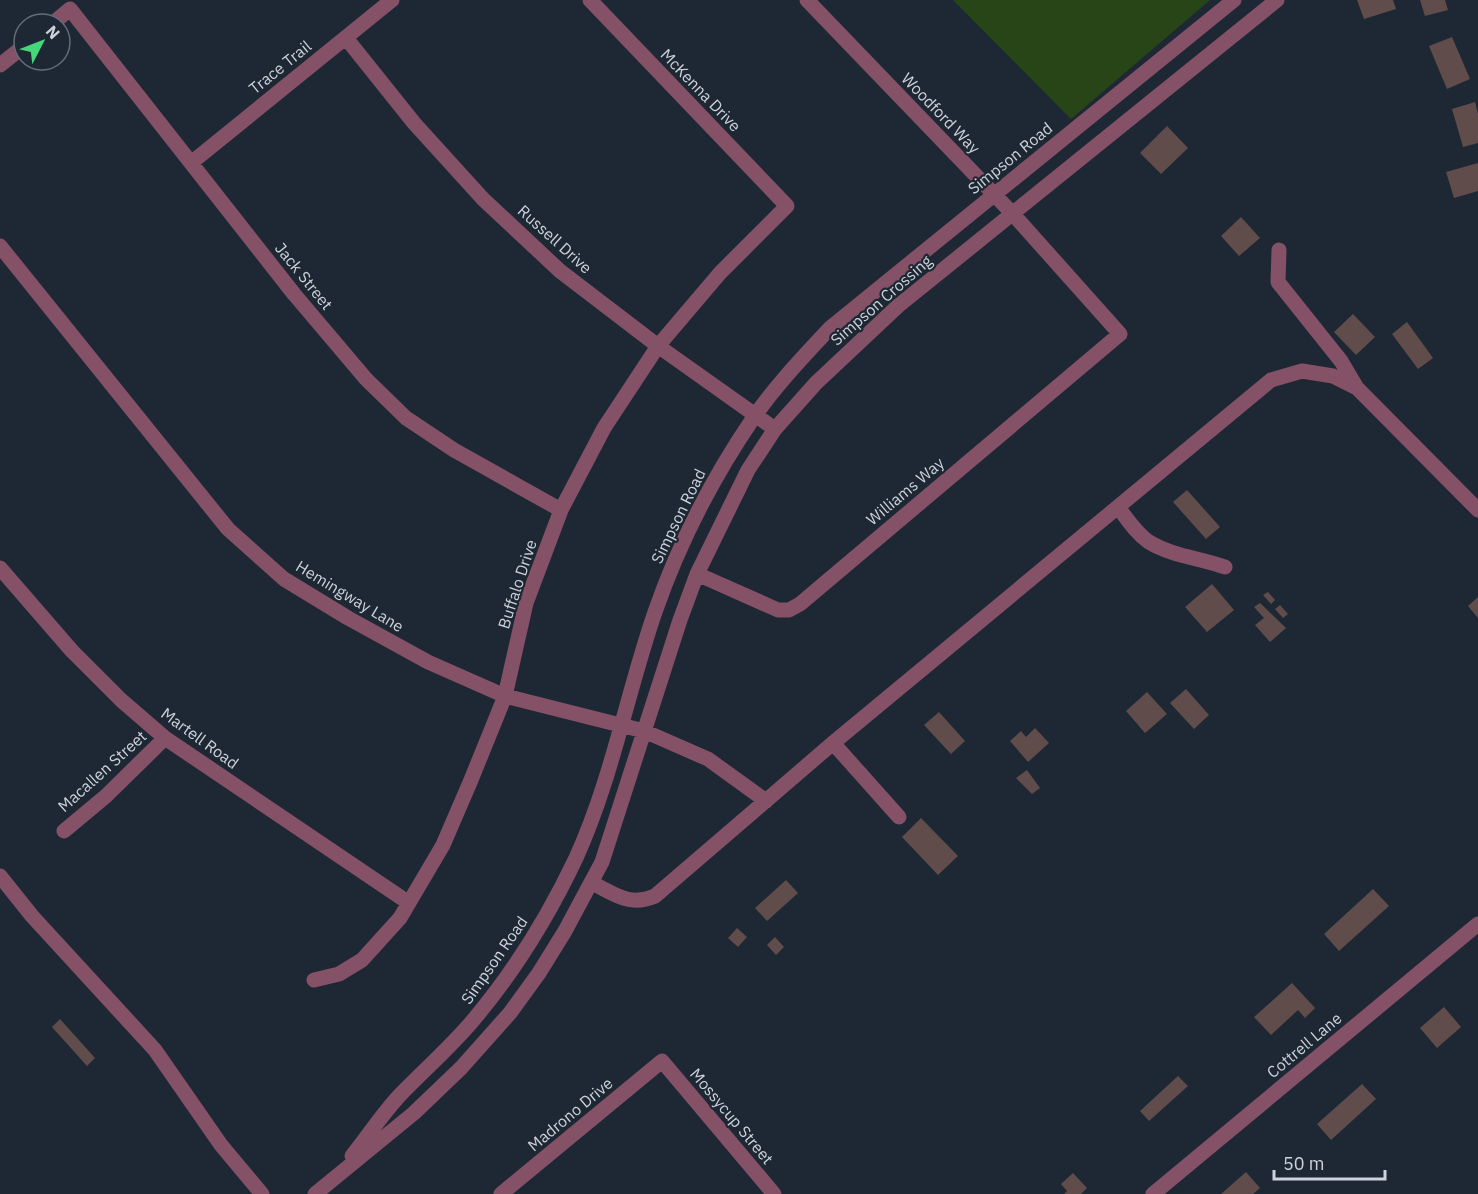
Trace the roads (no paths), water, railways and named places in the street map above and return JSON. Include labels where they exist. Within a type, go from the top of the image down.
[{"type":"street","name":"Trace Trail","points":[[190,163],[392,0]]},
{"type":"street","name":"McKenna Drive","points":[[590,0],[787,206]]},
{"type":"street","name":"Woodford Way","points":[[807,0],[1012,213],[1120,334]]},
{"type":"street","name":"Simpson Road","points":[[333,1179],[399,1096],[446,1051],[475,1018],[518,963],[529,945],[576,856],[600,794],[655,612],[675,558],[707,495],[755,415],[790,371],[830,328],[1234,0]]},
{"type":"street","name":"Simpson Crossing","points":[[644,731],[697,574],[748,470],[775,429],[816,383],[898,306],[1277,0]]},
{"type":"street","name":"Jack Street","points":[[66,12],[70,9],[294,294],[366,380],[406,418],[454,450],[561,510]]},
{"type":"street","name":"Russell Drive","points":[[346,38],[414,123],[483,199],[560,271],[658,346],[775,429]]},
{"type":"street","points":[[0,65],[12,56]]},
{"type":"street","name":"Buffalo Drive","points":[[314,980],[339,974],[362,960],[400,918],[442,845],[505,696],[526,603],[561,510],[604,428],[658,346],[720,273],[787,206]]},
{"type":"street","name":"Hemingway Lane","points":[[0,246],[228,529],[284,579],[418,657],[505,696],[644,731],[708,759],[766,801]]},
{"type":"street","points":[[1279,250],[1278,282],[1341,361],[1358,388],[1478,510]]},
{"type":"street","name":"Williams Way","points":[[697,574],[778,610],[789,610],[800,604],[1120,334]]},
{"type":"street","points":[[592,883],[629,901],[643,901],[655,896],[833,743],[1271,380],[1302,371],[1333,376],[1358,388]]},
{"type":"street","points":[[1118,507],[1132,526],[1148,541],[1165,550],[1225,567]]},
{"type":"street","name":"Martell Road","points":[[2,576],[121,700],[165,738],[409,903]]},
{"type":"street","name":"Simpson Road","points":[[315,1194],[414,1113],[461,1068],[510,1013],[539,973],[602,862],[644,731]]},
{"type":"street","name":"Macallen Street","points":[[64,831],[106,796],[165,738]]},
{"type":"street","points":[[833,743],[899,817]]},
{"type":"street","points":[[0,876],[32,916],[155,1050],[221,1145],[262,1194]]},
{"type":"street","name":"Cottrell Lane","points":[[1153,1194],[1478,924]]},
{"type":"street","name":"Madrono Drive","points":[[501,1194],[662,1061]]},
{"type":"street","name":"Mossycup Street","points":[[662,1061],[774,1194]]}]
